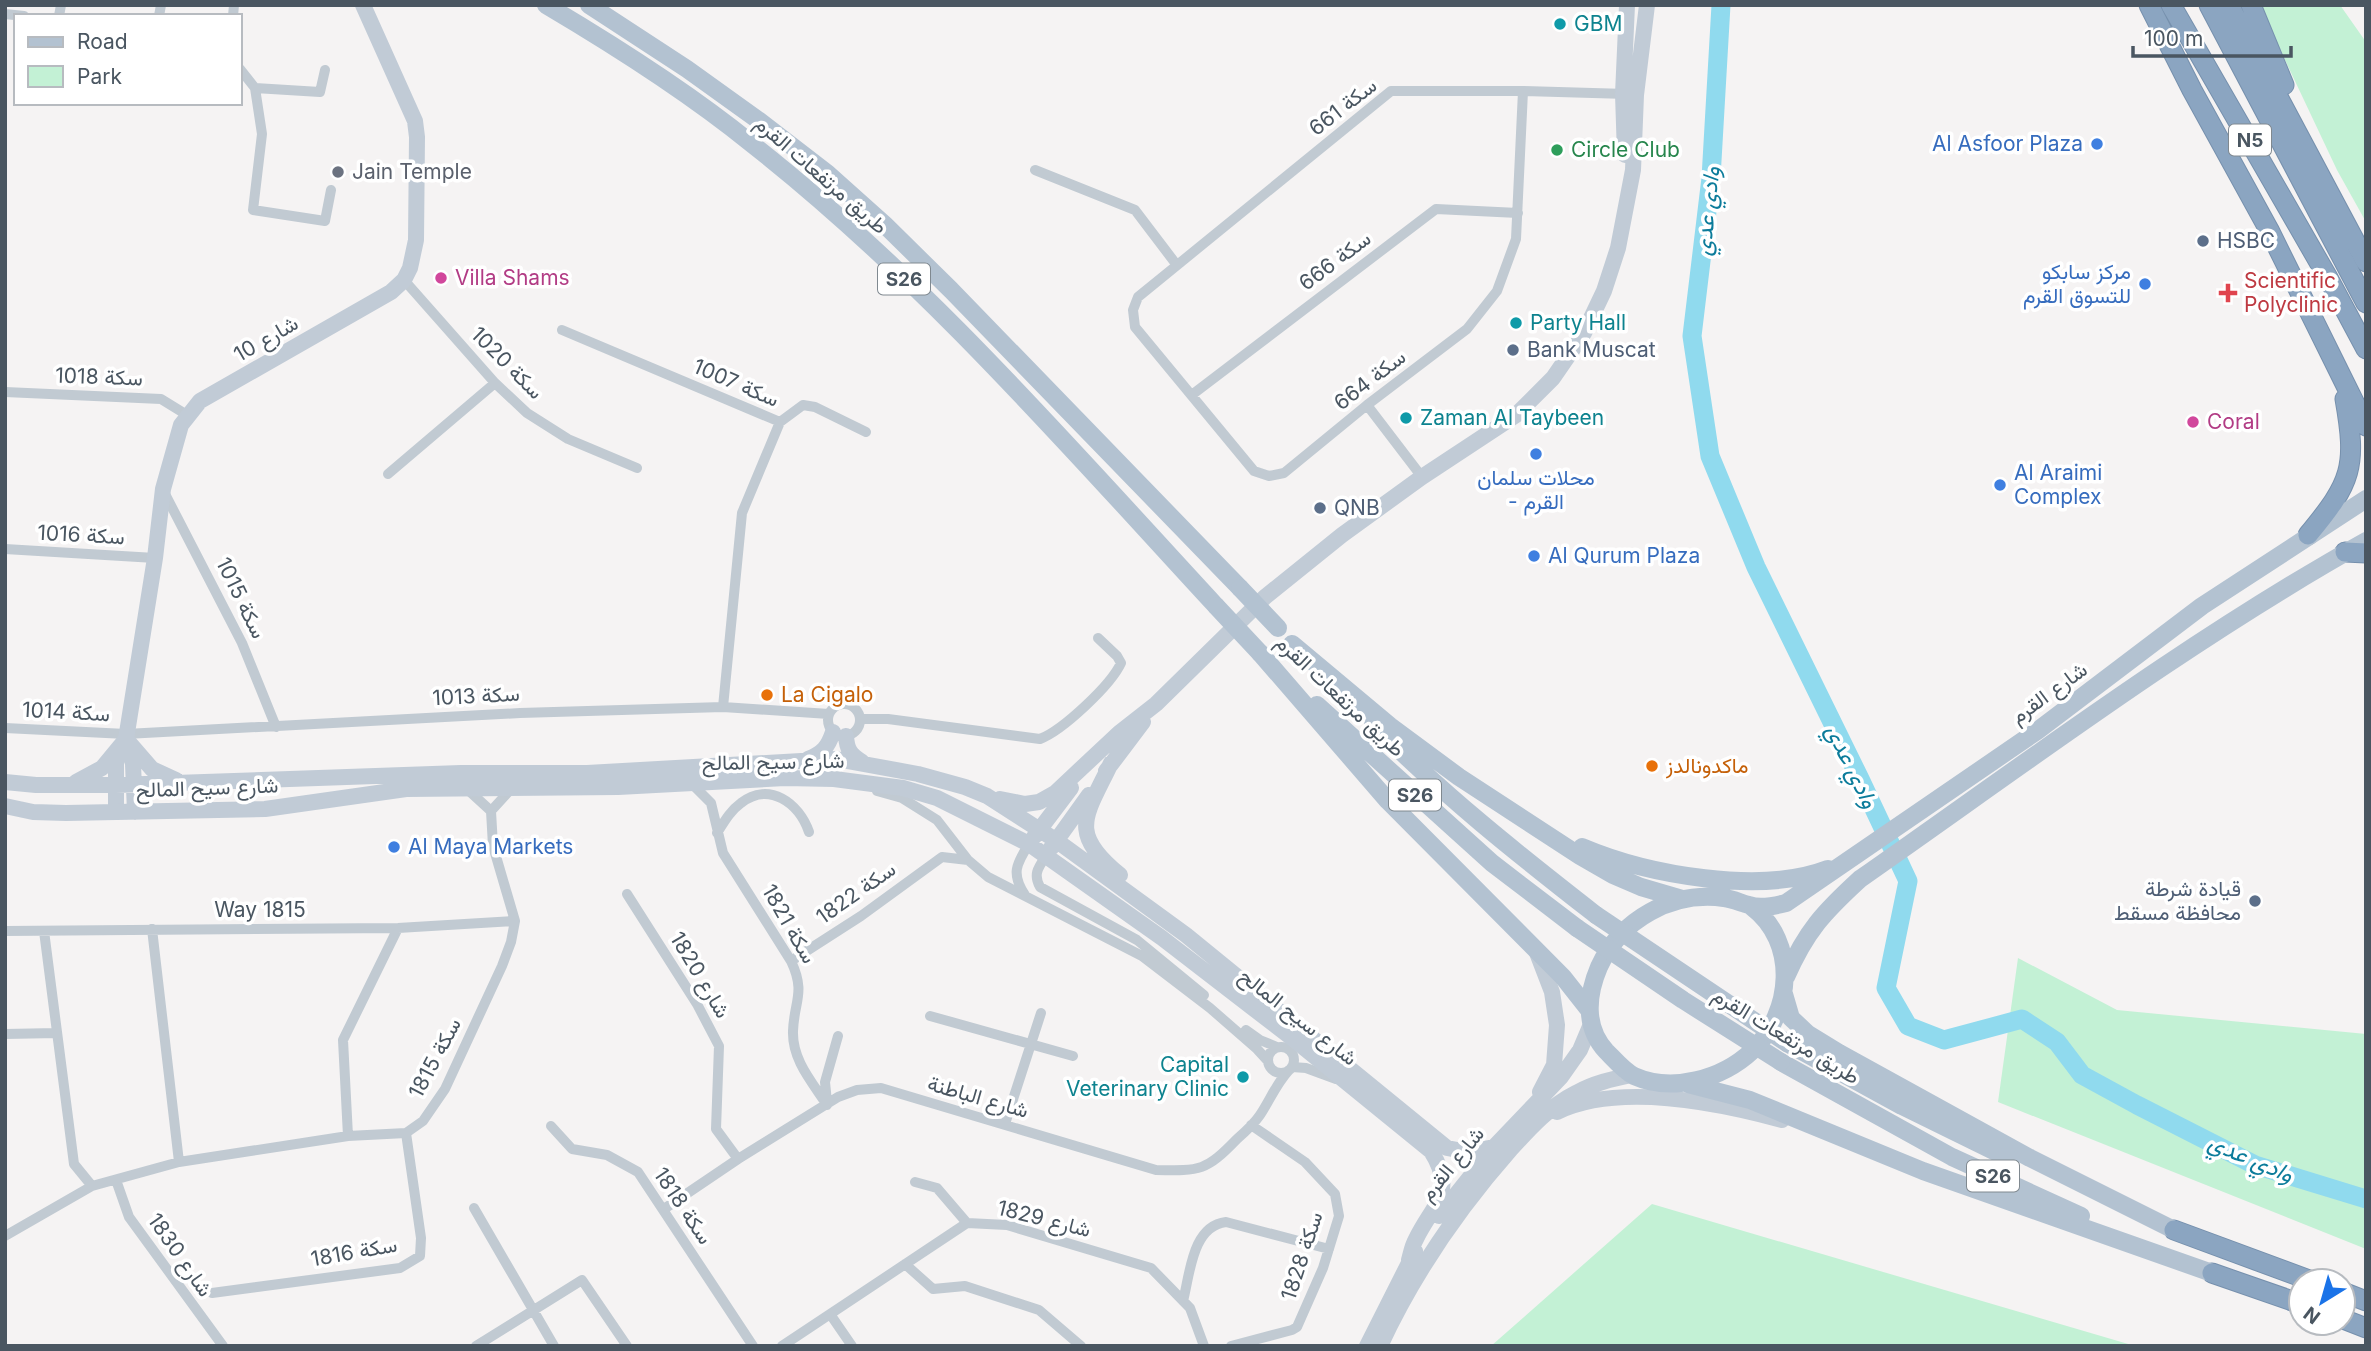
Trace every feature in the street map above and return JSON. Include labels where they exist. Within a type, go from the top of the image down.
[{"type":"highway","points":[[2149,5],[2269,230],[2366,426]]},
{"type":"highway","name":"N5","points":[[2171,5],[2366,349]]},
{"type":"highway","name":"N5","points":[[2209,5],[2359,262],[2366,303]]},
{"type":"highway","points":[[2229,5],[2315,164],[2343,221],[2359,262]]},
{"type":"highway","points":[[2251,5],[2315,164]]},
{"type":"highway","points":[[2341,374],[2366,407]]},
{"type":"highway","points":[[2308,535],[2330,509],[2344,485],[2351,460],[2351,436],[2341,374]]},
{"type":"highway","points":[[2345,552],[2366,553]]},
{"type":"highway","name":"S26","points":[[2174,1230],[2287,1272]]},
{"type":"highway","name":"S26","points":[[2212,1273],[2287,1299]]},
{"type":"main road","name":"طريق مرتفعات القرم","points":[[546,5],[635,61],[751,143],[856,233],[965,338],[1260,653],[1492,863],[1577,928],[1683,1000],[1782,1062],[1952,1157],[2212,1273]]},
{"type":"main road","name":"طريق مرتفعات القرم","points":[[589,5],[687,69],[758,120],[828,174],[885,225],[1404,755],[1524,859],[1597,915],[1787,1043],[1902,1106],[2054,1181],[2174,1230]]},
{"type":"main road","name":"شارع القرم","points":[[1752,906],[1786,903],[2037,731],[2202,606],[2366,499]]},
{"type":"main road","name":"شارع القرم","points":[[1785,985],[1810,929],[1828,907],[1860,878],[2262,600],[2366,541]]},
{"type":"main road","points":[[1293,643],[1390,726],[1459,777],[1613,875],[1641,887],[1682,899]]},
{"type":"main road","points":[[1260,653],[1388,801],[1573,987],[1603,1048],[1632,1075],[1661,1083],[1685,1084],[1750,1100],[1936,1176],[2212,1273]]},
{"type":"main road","points":[[1531,823],[1597,853],[1664,873],[1766,881],[1792,879],[1848,861]]},
{"type":"main road","points":[[1590,1017],[1590,994],[1607,952],[1639,919],[1665,903],[1682,899],[1724,898],[1752,906],[1770,924],[1777,936],[1791,1018],[1808,1034],[2041,1164],[2174,1230]]},
{"type":"main road","points":[[1685,1084],[1720,1072],[1753,1050],[1773,1022],[1785,985]]},
{"type":"street","points":[[363,5],[415,121],[418,162],[416,240],[410,268],[404,280]]},
{"type":"street","points":[[1290,1069],[1294,1059],[1285,1047],[1260,1041],[1137,940],[1040,887],[1035,878],[1037,870],[1119,733],[1156,704],[1265,597],[1342,535],[1422,477],[1516,415],[1569,358],[1604,291],[1618,248],[1628,188],[1625,171],[1630,94],[1627,5]]},
{"type":"street","points":[[1630,94],[1647,5]]},
{"type":"street","points":[[256,88],[320,92],[325,70]]},
{"type":"street","points":[[242,71],[256,88],[262,134],[253,210],[325,221],[331,190]]},
{"type":"street","name":"سكة 661","points":[[1133,310],[1138,297],[1176,264],[1391,91],[1630,94]]},
{"type":"street","name":"سكة 664","points":[[1133,310],[1135,327],[1254,471],[1269,476],[1284,473],[1367,405],[1467,329],[1497,291],[1516,239],[1523,91]]},
{"type":"street","points":[[1035,170],[1135,210],[1176,264]]},
{"type":"street","name":"سكة 666","points":[[1193,394],[1436,209],[1518,213]]},
{"type":"street","name":"سكة 1020","points":[[404,280],[495,383],[527,413],[568,439],[637,468]]},
{"type":"street","name":"شارع 10","points":[[187,415],[200,401],[391,292],[404,280]]},
{"type":"street","name":"سكة 1007","points":[[562,330],[780,422],[742,513],[723,707]]},
{"type":"street","points":[[388,474],[495,383]]},
{"type":"street","name":"سكة 1018","points":[[5,392],[161,399],[187,415]]},
{"type":"street","points":[[780,422],[803,405],[815,407],[866,432]]},
{"type":"street","points":[[1367,405],[1422,477]]},
{"type":"street","points":[[116,812],[117,755],[125,741],[155,558],[163,489],[181,425],[187,415]]},
{"type":"street","name":"سكة 1015","points":[[163,489],[243,643],[276,727]]},
{"type":"street","name":"سكة 1016","points":[[5,549],[155,558]]},
{"type":"street","points":[[860,719],[888,719],[1040,739],[1052,734],[1065,723],[1116,674],[1121,663],[1098,638]]},
{"type":"street","points":[[804,761],[821,754],[839,734],[855,732],[860,719],[856,708],[847,704],[836,706],[829,714],[830,727],[839,734],[851,754],[864,763]]},
{"type":"street","name":"سكة 1013","points":[[125,741],[276,727],[520,713],[723,707],[829,714]]},
{"type":"street","name":"سكة 1014","points":[[5,728],[125,741]]},
{"type":"street","points":[[125,741],[152,769],[163,776],[186,783]]},
{"type":"street","points":[[69,784],[102,768],[125,741]]},
{"type":"street","points":[[125,741],[135,785],[135,812]]},
{"type":"street","points":[[986,796],[1025,804],[1040,802],[1105,758]]},
{"type":"street","points":[[1026,897],[1015,873],[1020,859],[1039,829],[1105,758]]},
{"type":"street","points":[[1105,758],[1085,821],[1089,844],[1164,918]]},
{"type":"street","name":"شارع سيح المالح","points":[[5,782],[36,786],[135,785],[461,773],[587,773],[836,759],[918,774],[986,796],[1056,841],[1164,918],[1447,1148],[1468,1152],[1494,1147]]},
{"type":"street","points":[[834,779],[902,798],[937,820],[968,860],[988,877],[1142,956],[1210,1008],[1257,1049],[1270,1065],[1282,1073],[1290,1069],[1306,1068],[1359,1092]]},
{"type":"street","name":"شارع سيح المالح","points":[[5,806],[33,812],[265,809],[406,789],[511,789],[692,784],[727,780],[834,779],[902,788],[937,798],[1029,844],[1162,938],[1432,1151],[1440,1164],[1443,1193],[1415,1240],[1409,1260]]},
{"type":"street","points":[[692,784],[711,803],[727,780]]},
{"type":"street","points":[[467,789],[491,811],[493,846],[515,921]]},
{"type":"street","points":[[491,811],[511,789]]},
{"type":"street","points":[[718,834],[734,809],[760,794],[781,797],[793,804],[802,814],[809,832]]},
{"type":"street","name":"سكة 1821","points":[[711,803],[723,853],[799,978],[799,995],[792,1032],[798,1061],[827,1105]]},
{"type":"street","points":[[949,834],[942,857],[968,860]]},
{"type":"street","name":"سكة 1822","points":[[791,961],[861,916],[942,857]]},
{"type":"street","name":"1820 شارع","points":[[627,894],[697,1004],[719,1046],[716,1129],[738,1159]]},
{"type":"street","name":"Way 1815","points":[[5,931],[398,928],[515,921]]},
{"type":"street","name":"سكة 1815","points":[[406,1133],[423,1121],[445,1089],[502,966],[515,921]]},
{"type":"street","points":[[348,1136],[343,1040],[398,928]]},
{"type":"street","points":[[152,929],[178,1162]]},
{"type":"street","points":[[44,931],[74,1164],[92,1186]]},
{"type":"street","points":[[1534,1114],[1553,1065],[1557,1025],[1552,992],[1536,951]]},
{"type":"street","points":[[1004,1124],[1041,1013]]},
{"type":"street","points":[[930,1016],[1073,1056]]},
{"type":"street","name":"شارع القرم","points":[[1380,1346],[1417,1274],[1455,1218],[1580,1050],[1590,1017]]},
{"type":"street","points":[[5,1034],[57,1033]]},
{"type":"street","points":[[827,1105],[825,1082],[838,1036]]},
{"type":"street","points":[[1274,1088],[1270,1065],[1271,1051],[1277,1047]]},
{"type":"street","name":"شارع الباطنة","points":[[664,1209],[838,1097],[857,1090],[881,1088],[1156,1170],[1189,1171],[1213,1163],[1251,1125],[1274,1088],[1290,1069]]},
{"type":"street","name":"شارع القرم","points":[[1367,1346],[1409,1260],[1494,1147],[1534,1114],[1574,1093],[1601,1082],[1632,1075]]},
{"type":"street","points":[[1534,1114],[1584,1103],[1627,1098],[1676,1099],[1729,1107],[1819,1130]]},
{"type":"street","name":"سكة 1828","points":[[1231,1346],[1297,1327],[1323,1268],[1339,1216],[1335,1194],[1305,1162],[1251,1125]]},
{"type":"street","name":"سكة 1818","points":[[551,1126],[572,1149],[607,1154],[638,1172],[753,1346]]},
{"type":"street","points":[[5,1236],[92,1186],[178,1162],[348,1136],[406,1133]]},
{"type":"street","name":"سكة 1816","points":[[212,1293],[400,1268],[420,1256],[421,1238],[406,1133]]},
{"type":"street","name":"1830 شارع","points":[[116,1180],[129,1217],[223,1346]]},
{"type":"street","points":[[915,1182],[937,1188],[967,1223]]},
{"type":"street","points":[[474,1208],[554,1346]]},
{"type":"street","points":[[1183,1301],[1198,1243],[1203,1234],[1218,1223],[1226,1222],[1329,1249]]},
{"type":"street","name":"1829 شارع","points":[[782,1346],[967,1223],[1007,1225],[1151,1268],[1190,1308],[1204,1346]]},
{"type":"street","points":[[905,1264],[933,1289],[965,1286],[1039,1310],[1081,1346]]},
{"type":"street","points":[[476,1346],[582,1280],[627,1346]]},
{"type":"street","points":[[830,1314],[852,1346]]},
{"type":"green space","points":[[2259,5],[2340,5],[2366,42],[2366,222],[2337,170]]},
{"type":"green space","points":[[2018,958],[2117,1010],[2366,1034],[2366,1249],[1998,1102]]},
{"type":"green space","points":[[1652,1204],[2135,1346],[1491,1346]]},
{"type":"waterway","name":"وادي عدي","points":[[1721,5],[1711,178],[1692,336],[1710,456],[1756,567],[1908,881],[1886,988],[1908,1026],[1944,1040],[2022,1019],[2057,1042],[2082,1075],[2137,1105],[2255,1165],[2366,1199]]},
{"type":"place","name":"GBM","points":[[1560,24]]},
{"type":"place","name":"Al Asfoor Plaza","points":[[2097,144]]},
{"type":"place","name":"Circle Club","points":[[1557,150]]},
{"type":"place","name":"Jain Temple","points":[[338,172]]},
{"type":"place","name":"HSBC","points":[[2203,241]]},
{"type":"place","name":"Villa Shams","points":[[441,278]]},
{"type":"place","name":"مركز سابكو للتسوق القرم","points":[[2145,284]]},
{"type":"place","name":"Scientific Polyclinic","points":[[2228,293]]},
{"type":"place","name":"Party Hall","points":[[1516,323]]},
{"type":"place","name":"Bank Muscat","points":[[1513,350]]},
{"type":"place","name":"Zaman Al Taybeen","points":[[1406,418]]},
{"type":"place","name":"Coral","points":[[2193,422]]},
{"type":"place","name":"محلات سلمان - القرم","points":[[1536,454]]},
{"type":"place","name":"Al Araimi Complex","points":[[2000,485]]},
{"type":"place","name":"QNB","points":[[1320,508]]},
{"type":"place","name":"Al Qurum Plaza","points":[[1534,556]]},
{"type":"place","name":"La Cigalo","points":[[767,695]]},
{"type":"place","name":"ماكدونالدز","points":[[1652,766]]},
{"type":"place","name":"Al Maya Markets","points":[[394,847]]},
{"type":"place","name":"قيادة شرطة محافظة مسقط","points":[[2255,901]]},
{"type":"place","name":"Capital Veterinary Clinic","points":[[1243,1077]]}]
